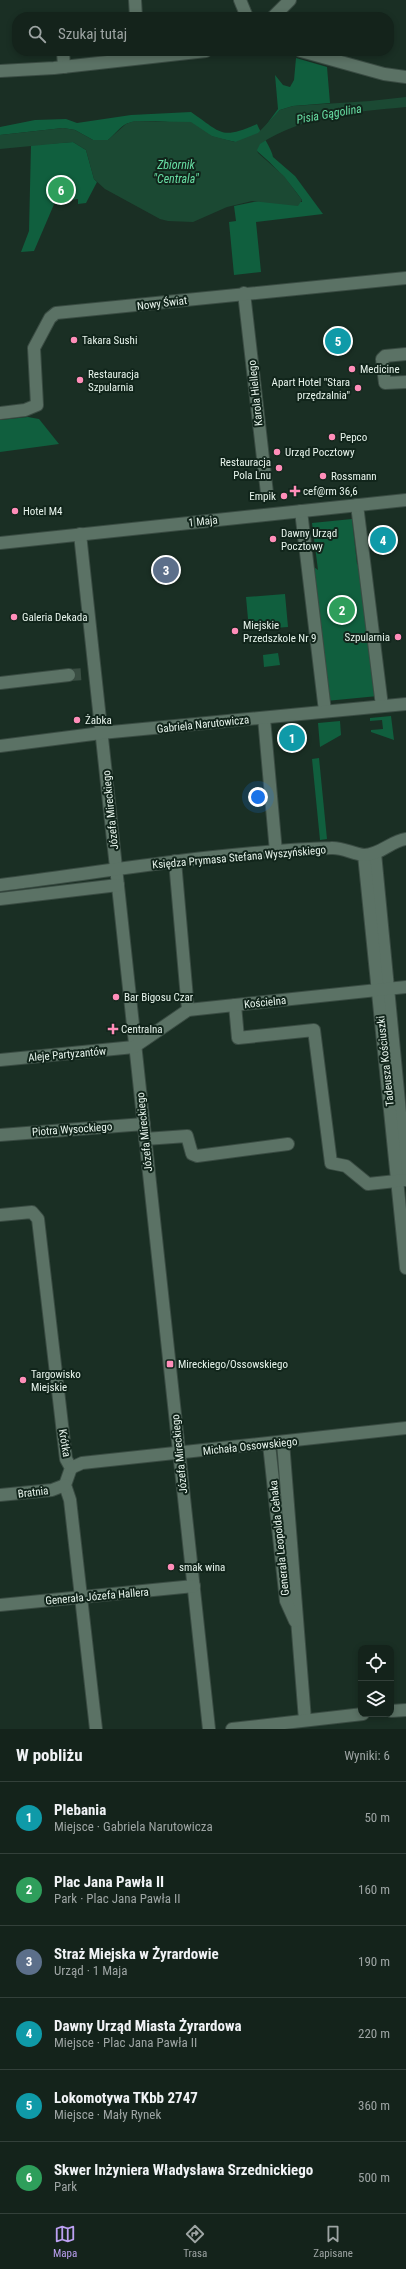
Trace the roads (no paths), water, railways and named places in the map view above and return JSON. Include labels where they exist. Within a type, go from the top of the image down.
[{"type":"street","points":[[135,0],[136,12]]},
{"type":"street","points":[[240,0],[245,12]]},
{"type":"street","points":[[278,12],[290,0]]},
{"type":"street","points":[[63,56],[64,67]]},
{"type":"street","points":[[0,71],[64,67],[134,56]]},
{"type":"street","points":[[319,56],[384,74],[406,77]]},
{"type":"street","name":"Nowy Świat","points":[[0,413],[25,410],[37,405],[34,348],[50,318],[56,313],[406,278]]},
{"type":"street","name":"Karola Hiellego","points":[[244,293],[268,514]]},
{"type":"street","points":[[406,354],[385,356],[382,359],[385,383],[406,382]]},
{"type":"street","name":"1 Maja","points":[[0,543],[406,500]]},
{"type":"street","points":[[357,505],[382,706]]},
{"type":"street","points":[[301,511],[324,711]]},
{"type":"street","name":"Józefa Mireckiego","points":[[80,534],[89,673],[101,733],[117,870],[134,1047],[144,1124],[209,1729]]},
{"type":"street","points":[[0,683],[69,675]]},
{"type":"street","name":"Gabriela Narutowicza","points":[[0,746],[101,733],[406,704]]},
{"type":"street","points":[[264,718],[276,852]]},
{"type":"street","points":[[370,854],[406,839]]},
{"type":"street","name":"Księdza Prymasa Stefana Wyszyńskiego","points":[[0,885],[175,861],[276,852],[334,848],[370,854]]},
{"type":"street","name":"Tadeusza Kościuszki","points":[[370,854],[382,989],[403,1178],[406,1268]]},
{"type":"street","points":[[175,861],[188,1010]]},
{"type":"street","points":[[0,899],[118,885]]},
{"type":"street","name":"Kościelna","points":[[134,1047],[188,1010],[406,987]]},
{"type":"street","points":[[235,1005],[238,1038],[314,1030],[331,1163],[346,1166],[368,1184],[403,1178]]},
{"type":"street","name":"Aleje Partyzantów","points":[[0,1060],[134,1047]]},
{"type":"street","name":"Piotra Wysockiego","points":[[0,1135],[144,1124]]},
{"type":"street","points":[[145,1139],[187,1136],[192,1154],[197,1156],[288,1144]]},
{"type":"street","name":"Krótka","points":[[0,1215],[32,1212],[38,1219],[66,1459],[71,1468],[65,1485]]},
{"type":"street","name":"Michała Ossowskiego","points":[[71,1468],[82,1463],[179,1454],[406,1428]]},
{"type":"street","name":"Generała Leopolda Cehaka","points":[[284,1442],[305,1720]]},
{"type":"street","name":"Generała Leopolda Cehaka","points":[[269,1444],[286,1601],[299,1630]]},
{"type":"street","points":[[65,1485],[70,1500],[96,1729]]},
{"type":"street","name":"Bratnia","points":[[0,1496],[52,1490],[65,1485]]},
{"type":"street","name":"Generała Józefa Hallera","points":[[0,1605],[194,1586]]},
{"type":"street","points":[[394,1711],[406,1710]]},
{"type":"street","points":[[232,1729],[358,1715]]},
{"type":"water","name":"Zbiornik \"Centrala\"","points":[[406,97],[406,107],[330,116],[294,127],[277,134],[260,144],[257,150],[258,153],[284,176],[302,200],[298,206],[252,201],[227,207],[193,222],[168,221],[160,219],[105,189],[94,179],[86,150],[73,142],[0,149],[0,135],[63,128],[75,130],[93,140],[108,140],[126,124],[134,121],[191,122],[212,136],[235,142],[258,133],[280,110],[293,106]]},
{"type":"water","points":[[342,604],[346,606],[348,610],[346,614],[342,616],[338,614],[336,610],[338,606]]},
{"type":"tunnel","points":[[69,675],[84,674]]},
{"type":"place","name":"Skwer Inżyniera Władysława Srzednickiego","points":[[61,190]]},
{"type":"place","name":"Takara Sushi","points":[[74,340]]},
{"type":"place","name":"Lokomotywa TKbb 2747","points":[[338,341]]},
{"type":"place","name":"Medicine","points":[[352,369]]},
{"type":"place","name":"Restauracja Szpularnia","points":[[80,380]]},
{"type":"place","name":"Apart Hotel \"Stara przędzalnia\"","points":[[358,388]]},
{"type":"place","name":"Pepco","points":[[332,437]]},
{"type":"place","name":"Urząd Pocztowy","points":[[277,452]]},
{"type":"place","name":"Restauracja Pola Lnu","points":[[279,468]]},
{"type":"place","name":"Rossmann","points":[[323,476]]},
{"type":"place","name":"cef@rm 36,6","points":[[295,491]]},
{"type":"place","name":"Empik","points":[[284,496]]},
{"type":"place","name":"Hotel M4","points":[[15,511]]},
{"type":"place","name":"Dawny Urząd Pocztowy","points":[[273,539]]},
{"type":"place","name":"Dawny Urząd Miasta Żyrardowa","points":[[383,540]]},
{"type":"place","name":"Straż Miejska w Żyrardowie","points":[[166,570]]},
{"type":"place","name":"Plac Jana Pawła II","points":[[342,610]]},
{"type":"place","name":"Galeria Dekada","points":[[14,617]]},
{"type":"place","name":"Miejskie Przedszkole Nr 9","points":[[235,631]]},
{"type":"place","name":"Szpularnia","points":[[398,637]]},
{"type":"place","name":"Żabka","points":[[77,720]]},
{"type":"place","name":"Plebania","points":[[292,738]]},
{"type":"place","name":"Bar Bigosu Czar","points":[[116,997]]},
{"type":"place","name":"Centralna","points":[[113,1029]]},
{"type":"place","name":"Mireckiego/Ossowskiego","points":[[170,1364]]},
{"type":"place","name":"Targowisko Miejskie","points":[[23,1380]]},
{"type":"place","name":"smak wina","points":[[171,1567]]},
{"type":"water label","name":"Pisia Gągolina","points":[[329,114]]}]
